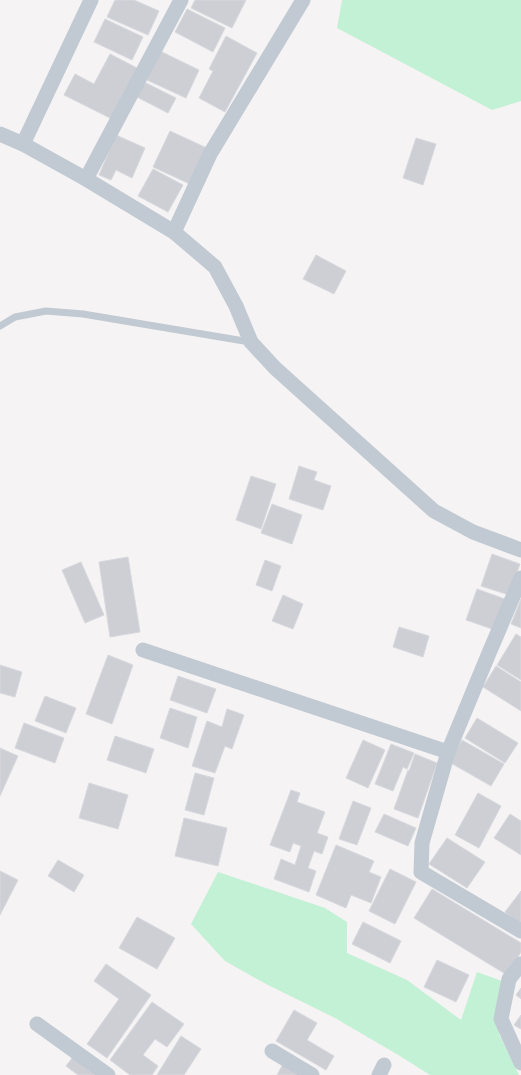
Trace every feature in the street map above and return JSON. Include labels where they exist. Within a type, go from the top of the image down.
[{"type":"street","points":[[23,144],[91,0]]},
{"type":"street","points":[[86,179],[181,0]]},
{"type":"street","points":[[174,232],[210,154],[303,0]]},
{"type":"street","points":[[0,134],[23,144],[86,179],[174,232],[216,267],[236,306],[251,342],[275,368],[434,511],[473,532],[521,550]]},
{"type":"street","points":[[521,578],[448,752],[422,843],[421,872],[521,931]]},
{"type":"street","points":[[143,650],[448,752]]},
{"type":"street","points":[[521,964],[509,979],[501,1019],[521,1063]]},
{"type":"street","points":[[37,1024],[108,1075]]},
{"type":"street","points":[[272,1051],[312,1075]]},
{"type":"lane","points":[[0,326],[15,317],[46,310],[83,314],[251,342]]},
{"type":"green space","points":[[342,0],[521,0],[521,101],[492,110],[337,28]]},
{"type":"green space","points":[[218,872],[325,908],[347,922],[347,953],[407,980],[461,1020],[477,972],[502,981],[499,1034],[519,1075],[430,1075],[335,1018],[266,984],[225,961],[191,924]]},
{"type":"building","points":[[115,0],[134,0],[159,11],[148,35],[107,17]]},
{"type":"building","points":[[195,0],[246,0],[232,28],[191,8]]},
{"type":"building","points":[[187,9],[225,28],[213,52],[175,32]]},
{"type":"building","points":[[105,19],[143,37],[132,60],[94,42]]},
{"type":"building","points":[[226,36],[257,53],[225,112],[199,98],[213,71],[209,69]]},
{"type":"building","points":[[160,51],[199,70],[186,98],[147,80]]},
{"type":"building","points":[[110,54],[137,68],[112,119],[64,95],[75,74],[94,84]]},
{"type":"building","points":[[142,81],[176,98],[168,113],[135,96]]},
{"type":"building","points":[[170,131],[209,149],[192,185],[153,167]]},
{"type":"building","points":[[116,135],[145,148],[132,178],[116,170],[111,180],[99,175]]},
{"type":"building","points":[[416,138],[436,144],[423,185],[403,178]]},
{"type":"building","points":[[153,169],[183,185],[168,212],[138,196]]},
{"type":"building","points":[[316,255],[346,271],[334,294],[303,279]]},
{"type":"building","points":[[299,466],[317,472],[314,480],[331,486],[323,510],[289,499]]},
{"type":"building","points":[[251,476],[276,484],[261,529],[236,520]]},
{"type":"building","points":[[272,504],[302,515],[292,544],[261,533]]},
{"type":"building","points":[[492,554],[520,564],[509,595],[481,586]]},
{"type":"building","points":[[128,557],[140,632],[110,637],[99,562]]},
{"type":"building","points":[[265,560],[281,566],[272,591],[256,585]]},
{"type":"building","points":[[81,562],[104,615],[85,623],[62,570]]},
{"type":"building","points":[[477,589],[505,599],[495,630],[466,620]]},
{"type":"building","points":[[283,595],[303,604],[293,629],[272,621]]},
{"type":"building","points":[[521,599],[521,628],[511,624]]},
{"type":"building","points":[[399,627],[429,636],[423,657],[393,647]]},
{"type":"building","points":[[516,634],[521,637],[521,680],[497,665]]},
{"type":"building","points":[[108,655],[133,665],[112,724],[86,714]]},
{"type":"building","points":[[0,665],[22,672],[15,697],[0,693]]},
{"type":"building","points":[[496,666],[521,682],[521,711],[483,687]]},
{"type":"building","points":[[178,676],[216,689],[207,713],[170,700]]},
{"type":"building","points":[[45,696],[76,708],[66,733],[35,721]]},
{"type":"building","points":[[170,708],[197,717],[188,748],[160,738]]},
{"type":"building","points":[[227,709],[244,715],[232,749],[225,746],[215,773],[192,766],[207,721],[222,727]]},
{"type":"building","points":[[477,718],[518,743],[505,763],[465,738]]},
{"type":"building","points":[[24,723],[64,738],[55,763],[15,748]]},
{"type":"building","points":[[115,736],[154,749],[146,773],[107,760]]},
{"type":"building","points":[[363,740],[385,750],[368,788],[346,778]]},
{"type":"building","points":[[462,740],[504,764],[491,786],[449,762]]},
{"type":"building","points":[[391,744],[414,753],[407,769],[403,767],[393,791],[375,784]]},
{"type":"building","points":[[0,748],[18,756],[0,796]]},
{"type":"building","points":[[415,754],[437,763],[418,818],[394,809]]},
{"type":"building","points":[[195,773],[214,778],[204,815],[185,810]]},
{"type":"building","points":[[89,783],[128,795],[118,829],[79,818]]},
{"type":"building","points":[[291,790],[300,793],[297,802],[325,812],[317,833],[328,837],[322,854],[314,851],[308,868],[316,871],[309,892],[274,879],[281,859],[295,865],[301,846],[293,843],[290,852],[270,845]]},
{"type":"building","points":[[478,793],[501,806],[479,848],[455,835]]},
{"type":"building","points":[[353,801],[371,808],[357,845],[339,839]]},
{"type":"building","points":[[384,814],[416,828],[408,846],[375,832]]},
{"type":"building","points":[[510,814],[521,821],[521,855],[494,838]]},
{"type":"building","points":[[184,818],[227,828],[218,866],[175,856]]},
{"type":"building","points":[[447,838],[485,862],[467,888],[429,864]]},
{"type":"building","points":[[336,845],[374,861],[369,872],[381,877],[371,903],[351,895],[346,908],[316,895]]},
{"type":"building","points":[[58,860],[84,875],[74,892],[48,876]]},
{"type":"building","points":[[390,869],[416,882],[395,924],[369,911]]},
{"type":"building","points":[[0,871],[18,880],[0,915]]},
{"type":"building","points":[[432,889],[521,943],[521,952],[507,975],[414,918]]},
{"type":"building","points":[[521,891],[521,924],[505,912]]},
{"type":"building","points":[[137,917],[175,938],[157,969],[119,948]]},
{"type":"building","points":[[363,922],[401,941],[390,963],[352,944]]},
{"type":"building","points":[[437,960],[469,975],[456,1002],[424,987]]},
{"type":"building","points":[[106,964],[151,995],[107,1058],[87,1044],[119,999],[94,981]]},
{"type":"building","points":[[521,988],[521,999],[516,995]]},
{"type":"building","points":[[152,1002],[184,1024],[167,1047],[155,1039],[143,1055],[158,1066],[152,1075],[130,1075],[110,1060]]},
{"type":"building","points":[[294,1010],[317,1023],[307,1040],[334,1056],[326,1070],[276,1041]]},
{"type":"building","points":[[521,1015],[521,1029],[514,1025]]},
{"type":"building","points":[[181,1036],[201,1049],[184,1075],[157,1075]]},
{"type":"building","points":[[76,1053],[98,1075],[78,1075],[66,1066]]},
{"type":"building","points":[[283,1064],[305,1075],[277,1075]]}]
